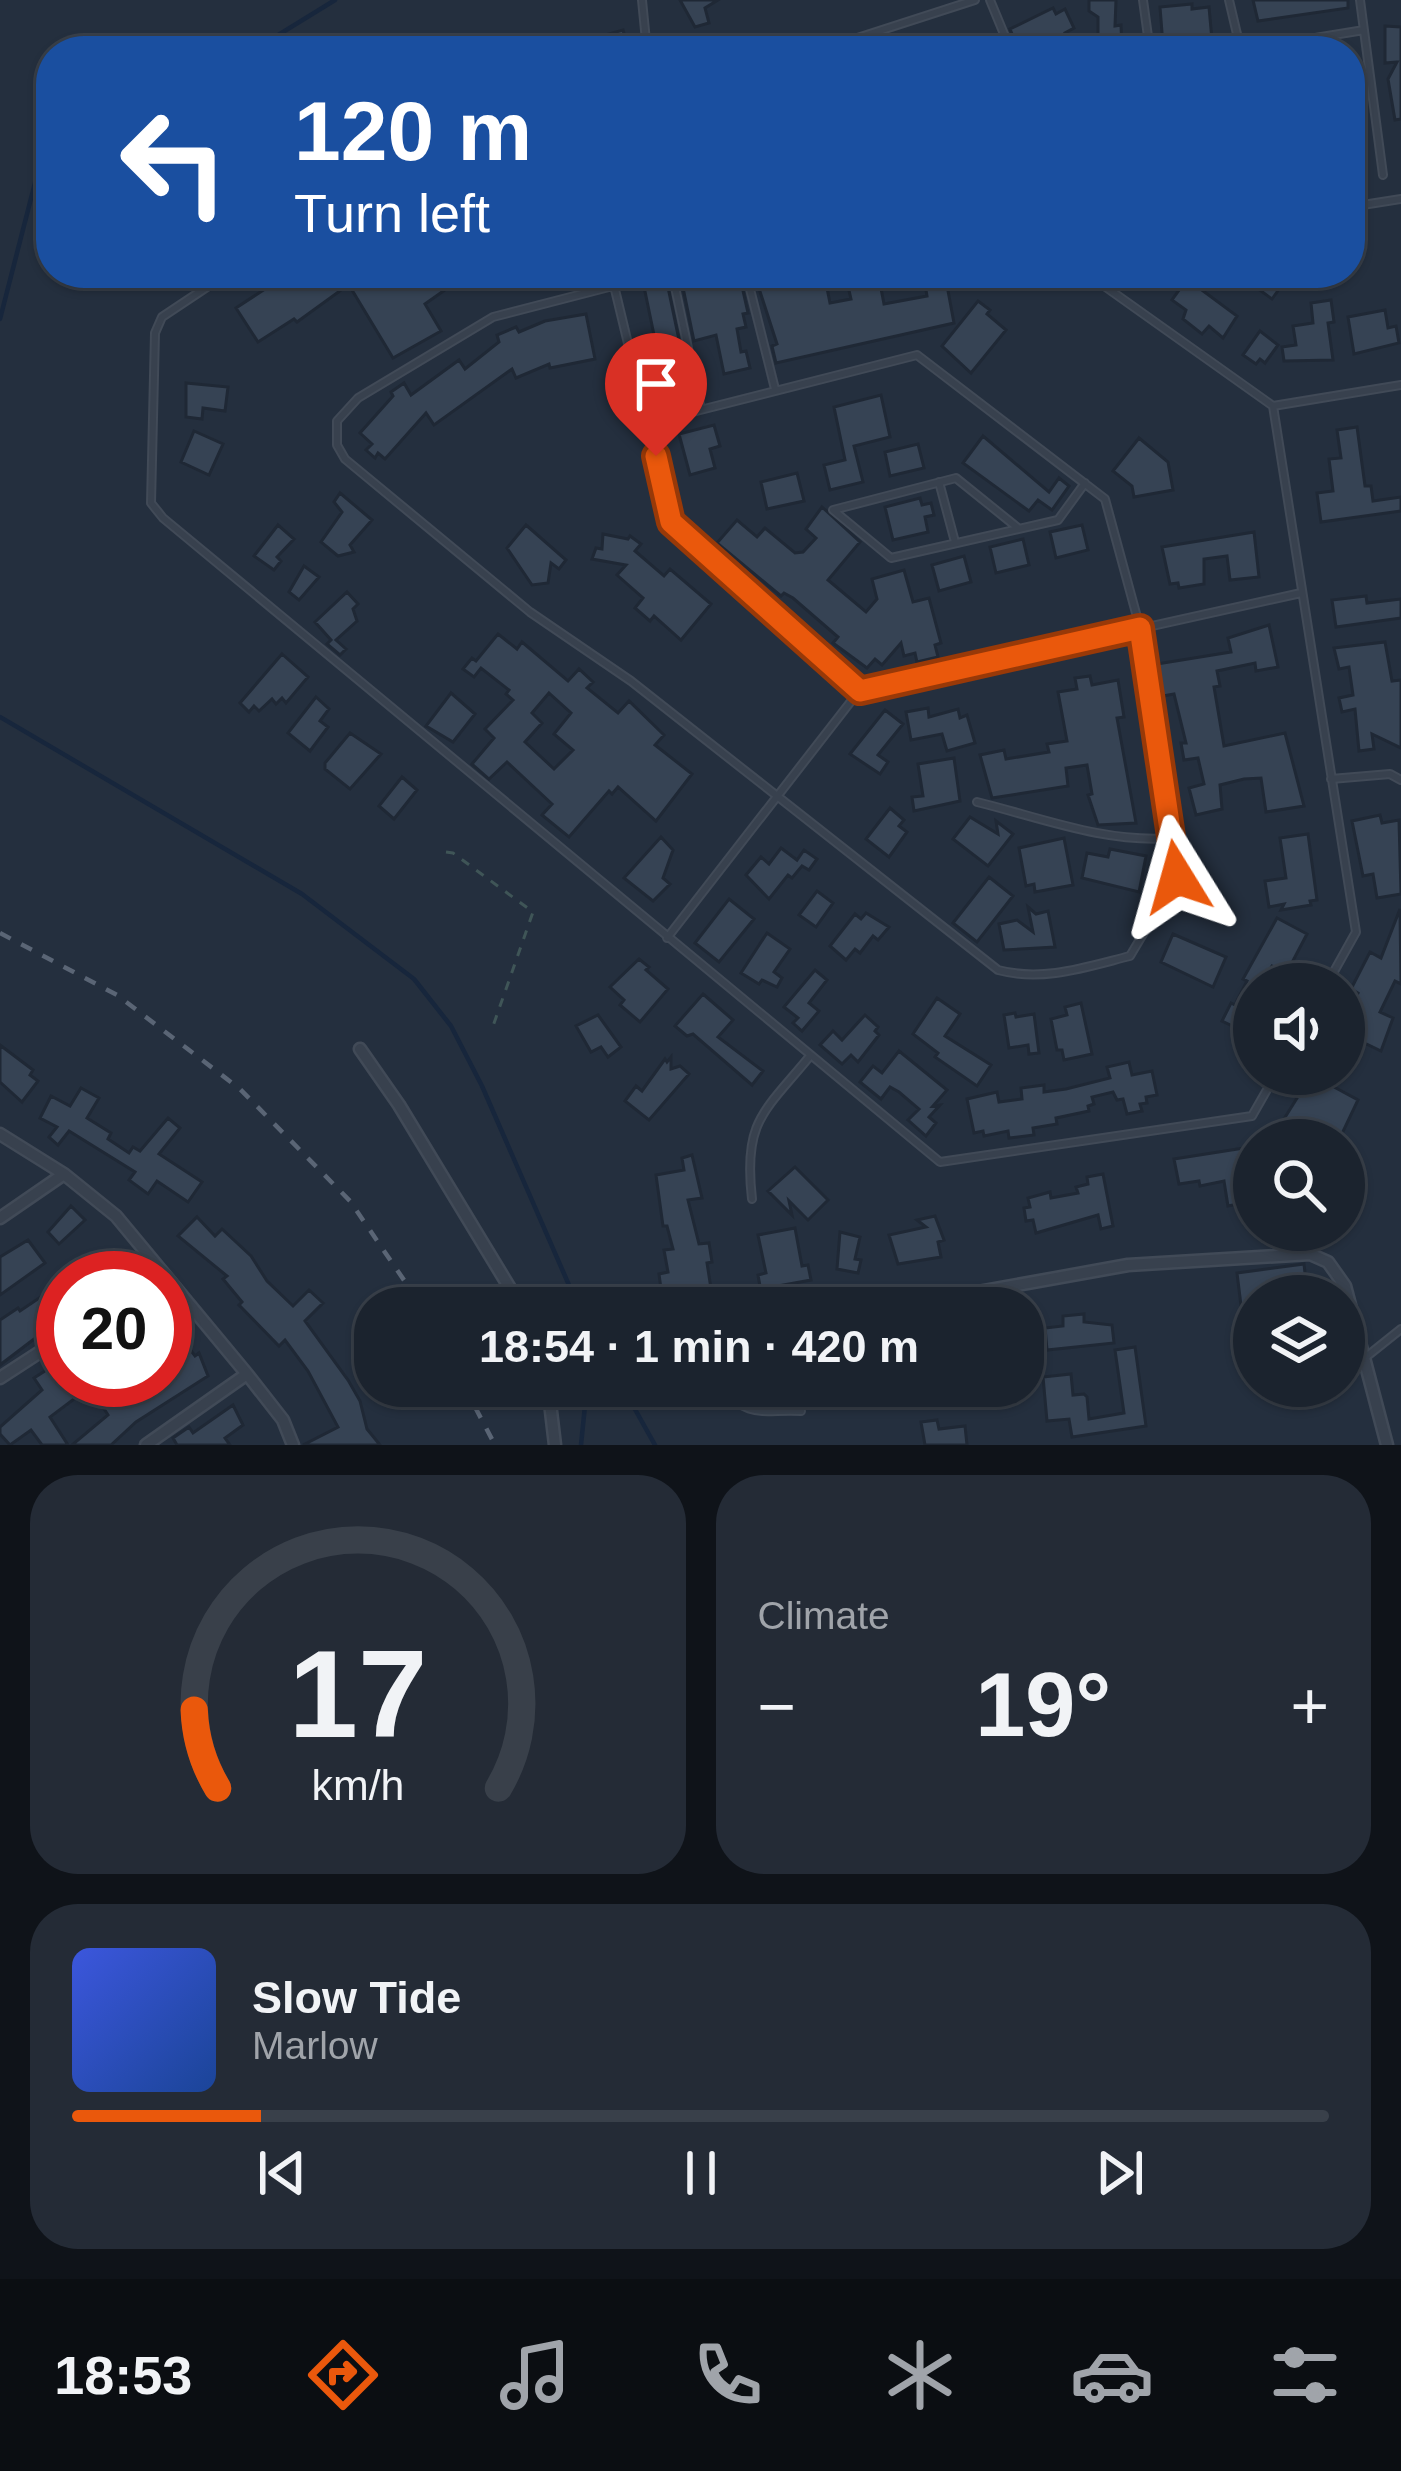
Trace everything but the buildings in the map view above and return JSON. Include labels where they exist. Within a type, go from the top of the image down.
[{"type":"street","points":[[360,1049],[509,1287]]},
{"type":"street","points":[[0,1134],[64,1174],[116,1216],[142,1251]]},
{"type":"street","points":[[0,1218],[64,1174]]},
{"type":"street","points":[[994,1287],[1128,1265],[1310,1254],[1328,1262],[1341,1276],[1387,1445]]},
{"type":"street","points":[[192,1312],[283,1420],[293,1445]]},
{"type":"street","points":[[0,1378],[36,1355]]},
{"type":"street","points":[[146,1445],[248,1374]]},
{"type":"street","points":[[550,1407],[555,1445]]},
{"type":"lane","points":[[642,0],[646,36]]},
{"type":"lane","points":[[863,36],[975,0]]},
{"type":"lane","points":[[990,0],[1005,36]]},
{"type":"lane","points":[[1143,0],[1148,36]]},
{"type":"lane","points":[[1228,0],[1237,36]]},
{"type":"lane","points":[[1360,0],[1365,36]]},
{"type":"lane","points":[[1328,36],[1364,30]]},
{"type":"lane","points":[[1365,38],[1383,176]]},
{"type":"lane","points":[[1365,205],[1401,199]]},
{"type":"lane","points":[[206,288],[162,317],[155,333],[151,503],[180,532],[940,1162],[1252,1116],[1264,1095]]},
{"type":"lane","points":[[605,288],[493,317],[358,398],[337,421],[337,445],[345,459],[530,612],[631,681],[998,970],[1022,976],[1061,973],[1130,956],[1177,877],[1140,628],[1105,499],[917,355],[649,423]]},
{"type":"lane","points":[[614,288],[671,522],[860,691]]},
{"type":"lane","points":[[675,288],[701,409]]},
{"type":"lane","points":[[750,288],[775,389]]},
{"type":"lane","points":[[1107,288],[1273,406],[1401,385]]},
{"type":"lane","points":[[1273,406],[1356,932],[1339,963]]},
{"type":"lane","points":[[1018,528],[956,478],[833,510],[891,558],[1058,520],[1085,483]]},
{"type":"lane","points":[[939,482],[955,542]]},
{"type":"lane","points":[[668,938],[860,691],[1300,593]]},
{"type":"lane","points":[[1331,779],[1390,774],[1401,780]]},
{"type":"lane","points":[[976,802],[1100,836],[1137,841],[1172,838]]},
{"type":"lane","points":[[752,1199],[748,1150],[759,1118],[810,1056]]},
{"type":"lane","points":[[1366,1357],[1401,1329]]},
{"type":"lane","points":[[740,1407],[759,1413],[801,1411]]},
{"type":"path","points":[[446,853],[453,853],[532,912],[492,1029]]},
{"type":"waterway","points":[[276,36],[335,0]]},
{"type":"waterway","points":[[0,319],[36,179]]},
{"type":"waterway","points":[[0,717],[302,894],[414,979],[451,1026],[482,1086],[570,1287]]},
{"type":"waterway","points":[[581,1445],[585,1407]]},
{"type":"waterway","points":[[634,1407],[655,1445]]},
{"type":"railway","points":[[0,933],[117,995],[240,1089],[350,1201],[409,1287]]},
{"type":"railway","points":[[475,1407],[495,1445]]},
{"type":"route","points":[[656,456],[671,522],[860,691],[1140,628],[1177,877]]}]
